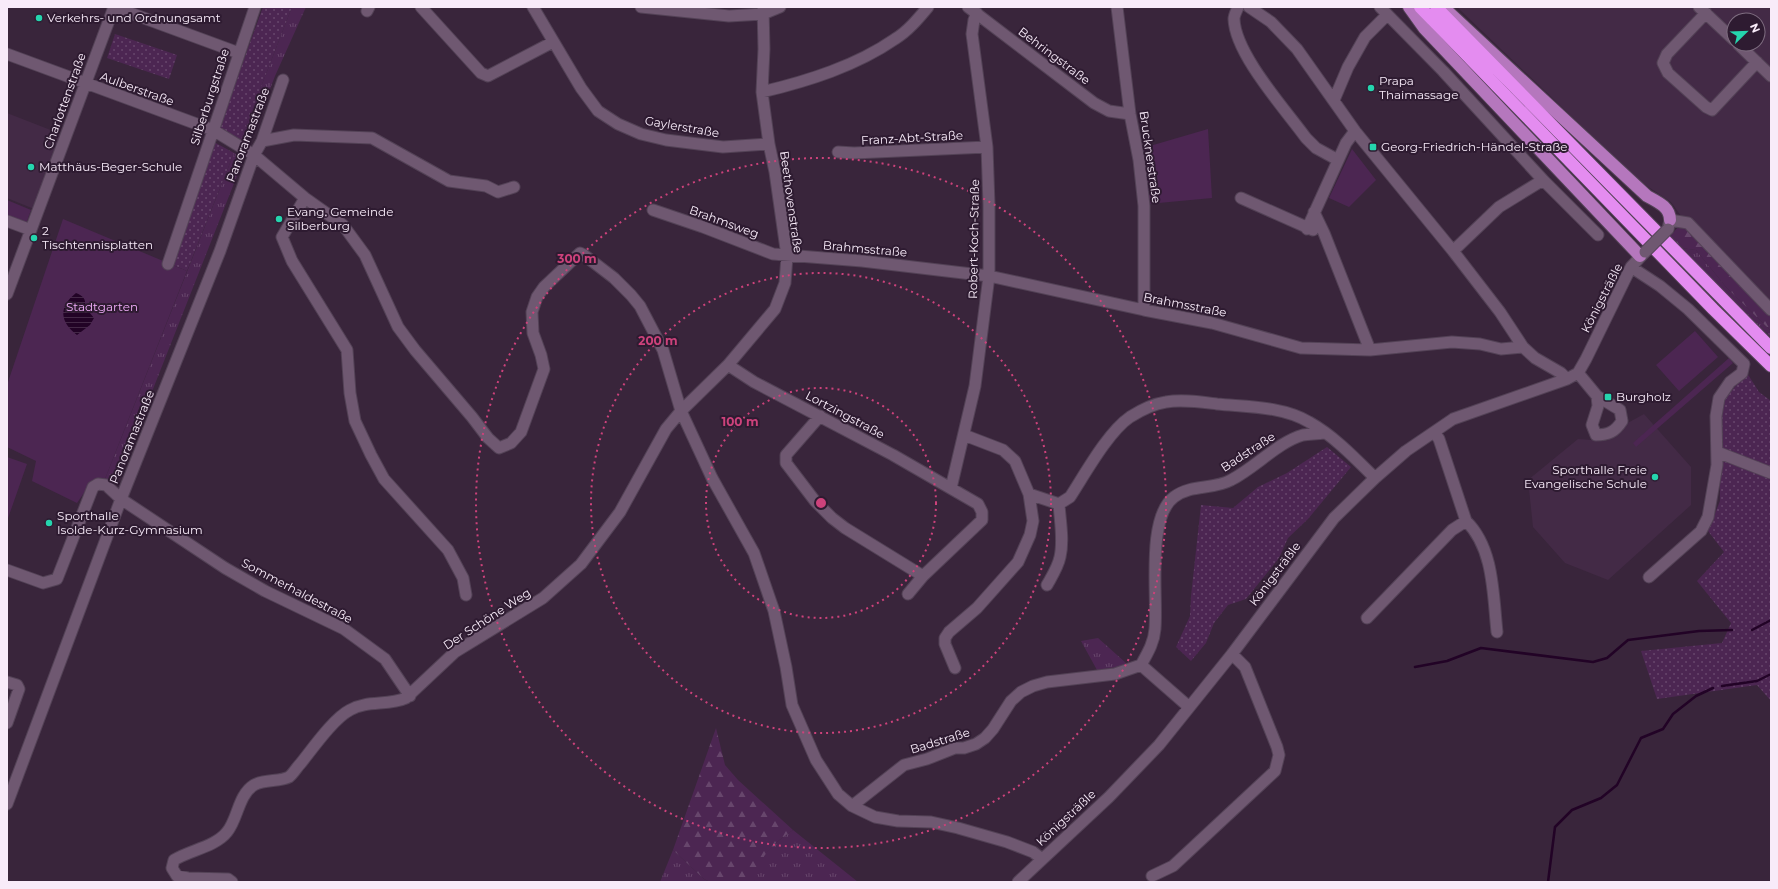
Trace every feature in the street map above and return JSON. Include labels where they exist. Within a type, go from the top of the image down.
[{"type":"highway","points":[[1420,7],[1713,309],[1771,366]]},
{"type":"highway","points":[[1436,7],[1771,348]]},
{"type":"main road","points":[[1409,7],[1424,28],[1643,254]]},
{"type":"main road","points":[[1443,7],[1647,196],[1666,208],[1670,214],[1669,225]]},
{"type":"street","points":[[114,7],[239,53]]},
{"type":"street","name":"Charlottenstraße","points":[[7,294],[114,7]]},
{"type":"street","name":"Silberburgstraße","points":[[168,264],[255,7]]},
{"type":"street","points":[[421,7],[472,64],[481,73],[488,76],[553,42]]},
{"type":"street","name":"Gaylerstraße","points":[[533,7],[553,42],[598,111],[618,124],[641,134],[666,140],[723,147],[769,144]]},
{"type":"street","points":[[641,7],[729,16],[780,7]]},
{"type":"street","points":[[762,92],[822,74],[873,52],[896,39],[907,30],[928,7]]},
{"type":"street","name":"Brucknerstraße","points":[[1117,7],[1130,114],[1139,160],[1144,206],[1144,310]]},
{"type":"street","points":[[1238,7],[1234,18],[1242,48],[1257,72],[1306,138],[1316,148],[1338,160]]},
{"type":"street","points":[[1249,7],[1271,22],[1284,34],[1334,100],[1355,131],[1453,251],[1497,309],[1523,347],[1535,358],[1561,373],[1567,379]]},
{"type":"street","points":[[1726,32],[1703,9],[1667,54],[1663,63],[1668,73],[1706,107],[1712,110],[1758,62]]},
{"type":"street","name":"Behringstraße","points":[[972,10],[1094,103],[1109,112],[1130,114]]},
{"type":"street","name":"Robert-Koch-Straße","points":[[951,488],[978,368],[989,276],[987,147],[972,34],[974,20],[972,10]]},
{"type":"street","name":"Beethovenstraße","points":[[681,411],[728,365],[775,309],[784,283],[787,256],[776,172],[769,144],[762,92],[764,49],[763,11]]},
{"type":"street","points":[[1334,100],[1348,67],[1365,37],[1383,11],[1443,71],[1543,180],[1598,235]]},
{"type":"street","points":[[1747,52],[1771,76]]},
{"type":"street","name":"Aulberstraße","points":[[7,54],[213,130],[254,155],[305,198],[343,225],[365,255],[398,327],[415,350],[488,438],[499,448],[511,443],[521,432],[544,370],[541,355],[533,334],[532,312],[537,297],[544,287],[580,253],[614,278],[640,306],[663,350],[681,411]]},
{"type":"street","name":"Panoramastraße","points":[[7,804],[121,499],[220,251],[254,155],[262,141],[283,80]]},
{"type":"street","points":[[1307,229],[1346,143],[1355,131]]},
{"type":"street","points":[[262,141],[294,134],[372,138],[449,181],[486,186],[498,192],[514,187]]},
{"type":"street","name":"Franz-Abt-Straße","points":[[838,152],[854,154],[987,147]]},
{"type":"street","points":[[1453,251],[1499,207],[1543,180]]},
{"type":"street","points":[[305,198],[282,238],[292,261],[347,350],[350,392],[356,421],[384,479],[448,550],[463,578],[466,595]]},
{"type":"street","points":[[1241,198],[1307,229],[1324,233]]},
{"type":"street","name":"Brahmsweg","points":[[653,210],[703,227],[773,254],[787,256]]},
{"type":"street","points":[[1314,212],[1324,233],[1370,350]]},
{"type":"street","points":[[7,221],[31,230]]},
{"type":"street","points":[[1669,225],[1688,224],[1771,310]]},
{"type":"street","name":"Königsträßle","points":[[1018,882],[1108,797],[1159,745],[1232,654],[1334,518],[1375,478],[1406,451],[1458,416],[1567,379],[1578,373],[1631,267],[1669,225]]},
{"type":"street","name":"Brahmsstraße","points":[[787,256],[862,261],[989,276],[1144,310],[1212,323],[1301,348],[1370,350],[1452,342],[1480,344],[1501,349],[1523,347]]},
{"type":"street","points":[[1631,267],[1660,286],[1688,309],[1744,364],[1742,373],[1730,382],[1719,398],[1716,416],[1717,472],[1708,517],[1701,531],[1648,577]]},
{"type":"street","name":"Lortzingstraße","points":[[728,365],[761,386],[820,416],[978,504],[982,512],[982,520],[923,576]]},
{"type":"street","points":[[1578,373],[1597,396]]},
{"type":"street","points":[[1059,504],[1070,497],[1115,431],[1129,418],[1154,404],[1167,401],[1188,401],[1270,409],[1294,415],[1309,422],[1348,451],[1375,478]]},
{"type":"street","points":[[681,411],[712,478],[754,552],[774,610],[792,705],[816,760],[838,794],[852,806],[875,817],[898,821],[931,822],[1007,842],[1033,852],[1042,859]]},
{"type":"street","name":"Der Schöne Weg","points":[[232,882],[228,879],[188,878],[177,876],[172,868],[174,860],[220,839],[228,831],[244,797],[253,786],[289,776],[337,720],[349,710],[359,706],[400,701],[410,696],[455,652],[543,598],[581,564],[620,512],[666,429],[681,411]]},
{"type":"street","points":[[820,416],[786,454],[786,463],[819,505],[832,518],[845,528],[923,576],[908,594]]},
{"type":"street","points":[[1434,432],[1439,439],[1466,521],[1476,531],[1491,575],[1496,632]]},
{"type":"street","name":"Badstraße","points":[[852,806],[904,765],[927,759],[955,748],[964,748],[976,744],[986,738],[1011,701],[1021,692],[1033,686],[1047,682],[1115,674],[1141,666],[1151,646],[1155,629],[1155,574],[1158,528],[1165,507],[1172,498],[1183,491],[1213,487],[1230,481],[1288,442],[1303,435],[1324,433]]},
{"type":"street","points":[[955,668],[945,644],[945,638],[948,632],[977,608],[1018,562],[1030,535],[1033,521],[1029,494],[1015,461],[1003,450],[964,435]]},
{"type":"street","points":[[1717,452],[1771,473]]},
{"type":"street","name":"Sommerhaldestraße","points":[[7,570],[43,583],[51,582],[57,579],[93,487],[98,484],[106,485],[121,499],[225,568],[265,591],[344,629],[385,659],[410,696]]},
{"type":"street","points":[[1029,494],[1059,504]]},
{"type":"street","points":[[1047,585],[1060,557],[1062,541],[1059,504]]},
{"type":"street","points":[[1367,618],[1452,530],[1466,521]]},
{"type":"street","points":[[1152,876],[1173,866],[1275,771],[1279,755],[1277,747],[1245,667],[1232,654]]},
{"type":"street","points":[[1141,666],[1190,707]]},
{"type":"street","points":[[7,723],[19,693],[12,684]]},
{"type":"shaded area","points":[[1457,7],[1771,7],[1771,305],[1702,230],[1690,220],[1681,216],[1671,202],[1638,180]]},
{"type":"shaded area","name":"Matthäus-Beger-Schule","points":[[7,113],[66,136],[39,211],[7,198]]},
{"type":"shaded area","points":[[76,293],[84,298],[85,307],[94,318],[90,325],[77,335],[67,325],[63,314],[66,304]]},
{"type":"shaded area","points":[[1644,414],[1691,467],[1691,505],[1608,580],[1565,563],[1533,527],[1528,480],[1578,439],[1607,441],[1624,425]]},
{"type":"green space","points":[[263,7],[292,7],[240,141],[219,128]]},
{"type":"green space","points":[[292,7],[306,7],[275,76],[248,146],[240,141]]},
{"type":"green space","points":[[115,34],[177,55],[169,79],[107,58]]},
{"type":"green space","points":[[1208,129],[1212,198],[1148,204],[1143,148]]},
{"type":"green space","points":[[214,142],[234,153],[187,271],[171,264]]},
{"type":"green space","points":[[1352,149],[1376,180],[1349,207],[1329,198]]},
{"type":"green space","points":[[234,153],[244,158],[116,483],[105,479]]},
{"type":"green space","points":[[7,200],[31,210],[25,227],[7,219]]},
{"type":"green space","name":"Stadtgarten","points":[[63,219],[187,271],[105,479],[88,487],[77,503],[32,481],[36,461],[7,447],[7,385]]},
{"type":"green space","points":[[1680,225],[1683,225],[1697,237],[1695,239],[1771,314],[1771,331],[1726,287],[1696,250],[1681,248],[1670,236]]},
{"type":"green space","points":[[1681,248],[1696,250],[1726,287],[1771,331],[1771,337],[1726,296]]},
{"type":"green space","points":[[1695,331],[1718,357],[1679,391],[1656,365]]},
{"type":"green space","points":[[1729,358],[1733,363],[1636,447],[1633,443]]},
{"type":"green space","points":[[1747,373],[1759,392],[1771,401],[1771,701],[1757,685],[1657,699],[1641,651],[1722,643],[1731,623],[1697,581],[1724,552],[1708,531],[1720,501],[1720,411],[1726,397]]},
{"type":"green space","points":[[1327,447],[1351,467],[1308,519],[1288,538],[1279,558],[1246,599],[1228,605],[1214,623],[1206,643],[1191,661],[1176,647],[1190,616],[1201,505],[1233,508],[1258,487],[1287,473]]},
{"type":"green space","points":[[7,457],[27,464],[7,521]]},
{"type":"green space","points":[[1098,638],[1126,663],[1119,667],[1097,670],[1081,641]]},
{"type":"green space","points":[[716,728],[725,765],[738,780],[793,830],[773,845],[768,851],[757,871],[754,880],[757,882],[710,882],[704,879],[673,850]]},
{"type":"green space","points":[[793,830],[858,882],[757,882],[753,880],[759,863],[763,857],[779,840]]},
{"type":"green space","points":[[673,850],[704,879],[710,882],[660,882]]},
{"type":"waterway","points":[[1752,630],[1771,620]]},
{"type":"waterway","points":[[1415,667],[1447,661],[1481,648],[1593,662],[1607,658],[1628,640],[1699,631],[1732,630]]},
{"type":"waterway","points":[[1722,686],[1757,681],[1771,674]]},
{"type":"waterway","points":[[1548,882],[1555,827],[1572,810],[1601,798],[1617,785],[1641,738],[1663,729],[1673,714],[1696,696],[1713,688]]},
{"type":"place","name":"Verkehrs- und Ordnungsamt","points":[[39,18]]},
{"type":"place","name":"Prapa Thaimassage","points":[[1371,88]]},
{"type":"place","name":"Georg-Friedrich-Händel-Straße","points":[[1373,147]]},
{"type":"place","name":"Matthäus-Beger-Schule","points":[[31,167]]},
{"type":"place","name":"Evang. Gemeinde Silberburg","points":[[279,219]]},
{"type":"place","name":"2 Tischtennisplatten","points":[[34,238]]},
{"type":"place","name":"Burgholz","points":[[1608,397]]},
{"type":"place","name":"Sporthalle Freie Evangelische Schule","points":[[1655,477]]},
{"type":"place","name":"Sporthalle Isolde-Kurz-Gymnasium","points":[[49,523]]}]
